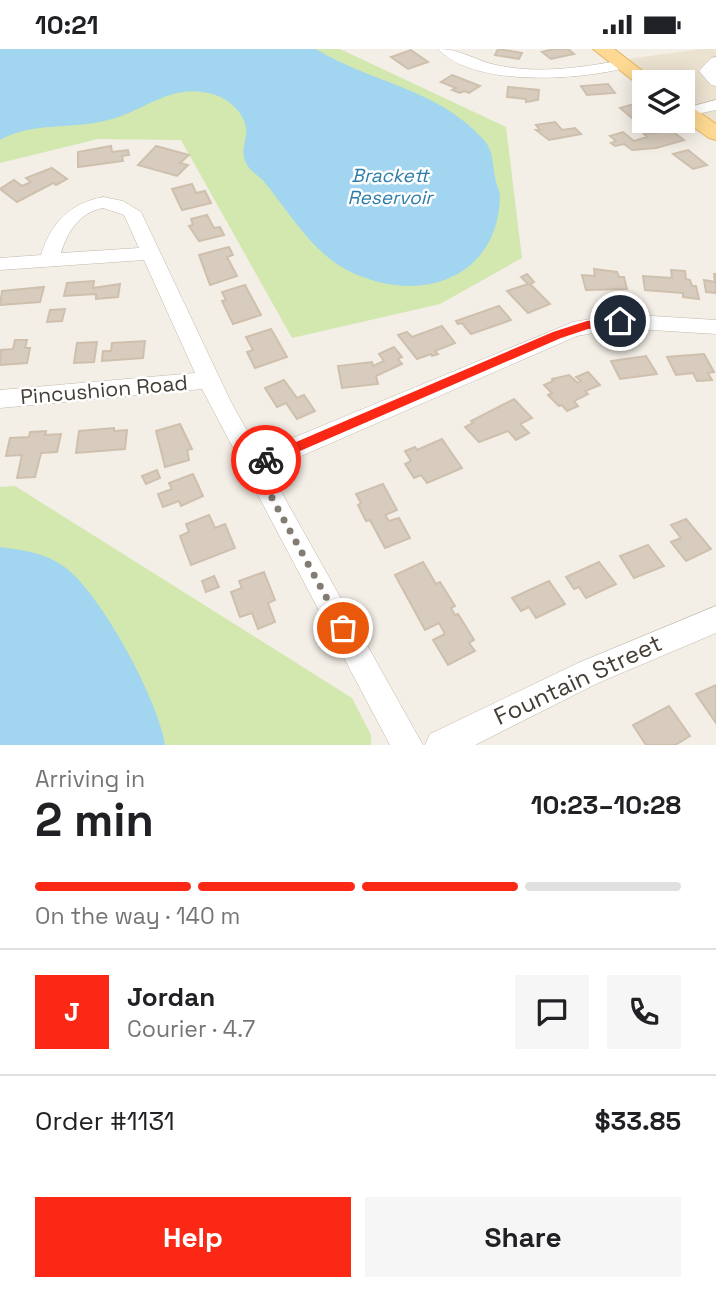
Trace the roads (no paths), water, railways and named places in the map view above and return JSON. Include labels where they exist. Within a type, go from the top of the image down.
[{"type":"main road","points":[[602,49],[632,72]]},
{"type":"main road","points":[[695,118],[716,134]]},
{"type":"street","points":[[445,49],[474,65],[513,74],[559,73],[622,64]]},
{"type":"street","points":[[715,81],[706,71],[716,61]]},
{"type":"street","points":[[695,109],[716,105]]},
{"type":"street","name":"Pincushion Road","points":[[50,260],[55,240],[74,212],[106,203],[116,204],[132,212],[208,380],[407,745]]},
{"type":"street","points":[[0,264],[152,253]]},
{"type":"street","points":[[254,465],[573,329],[620,321],[716,327]]},
{"type":"street","name":"Pincushion Road","points":[[0,399],[208,380]]},
{"type":"street","name":"Fountain Street","points":[[441,745],[588,673],[716,619]]},
{"type":"water","name":"Brackett Reservoir","points":[[0,49],[316,49],[445,108],[482,138],[491,152],[500,195],[496,224],[487,245],[473,263],[455,275],[434,283],[412,286],[387,284],[363,277],[347,270],[320,250],[264,182],[249,168],[244,154],[244,121],[231,104],[218,96],[197,91],[184,92],[158,99],[108,120],[26,130],[0,140]]},
{"type":"water","points":[[0,547],[51,559],[66,568],[96,601],[126,650],[152,702],[165,745],[0,745]]}]
